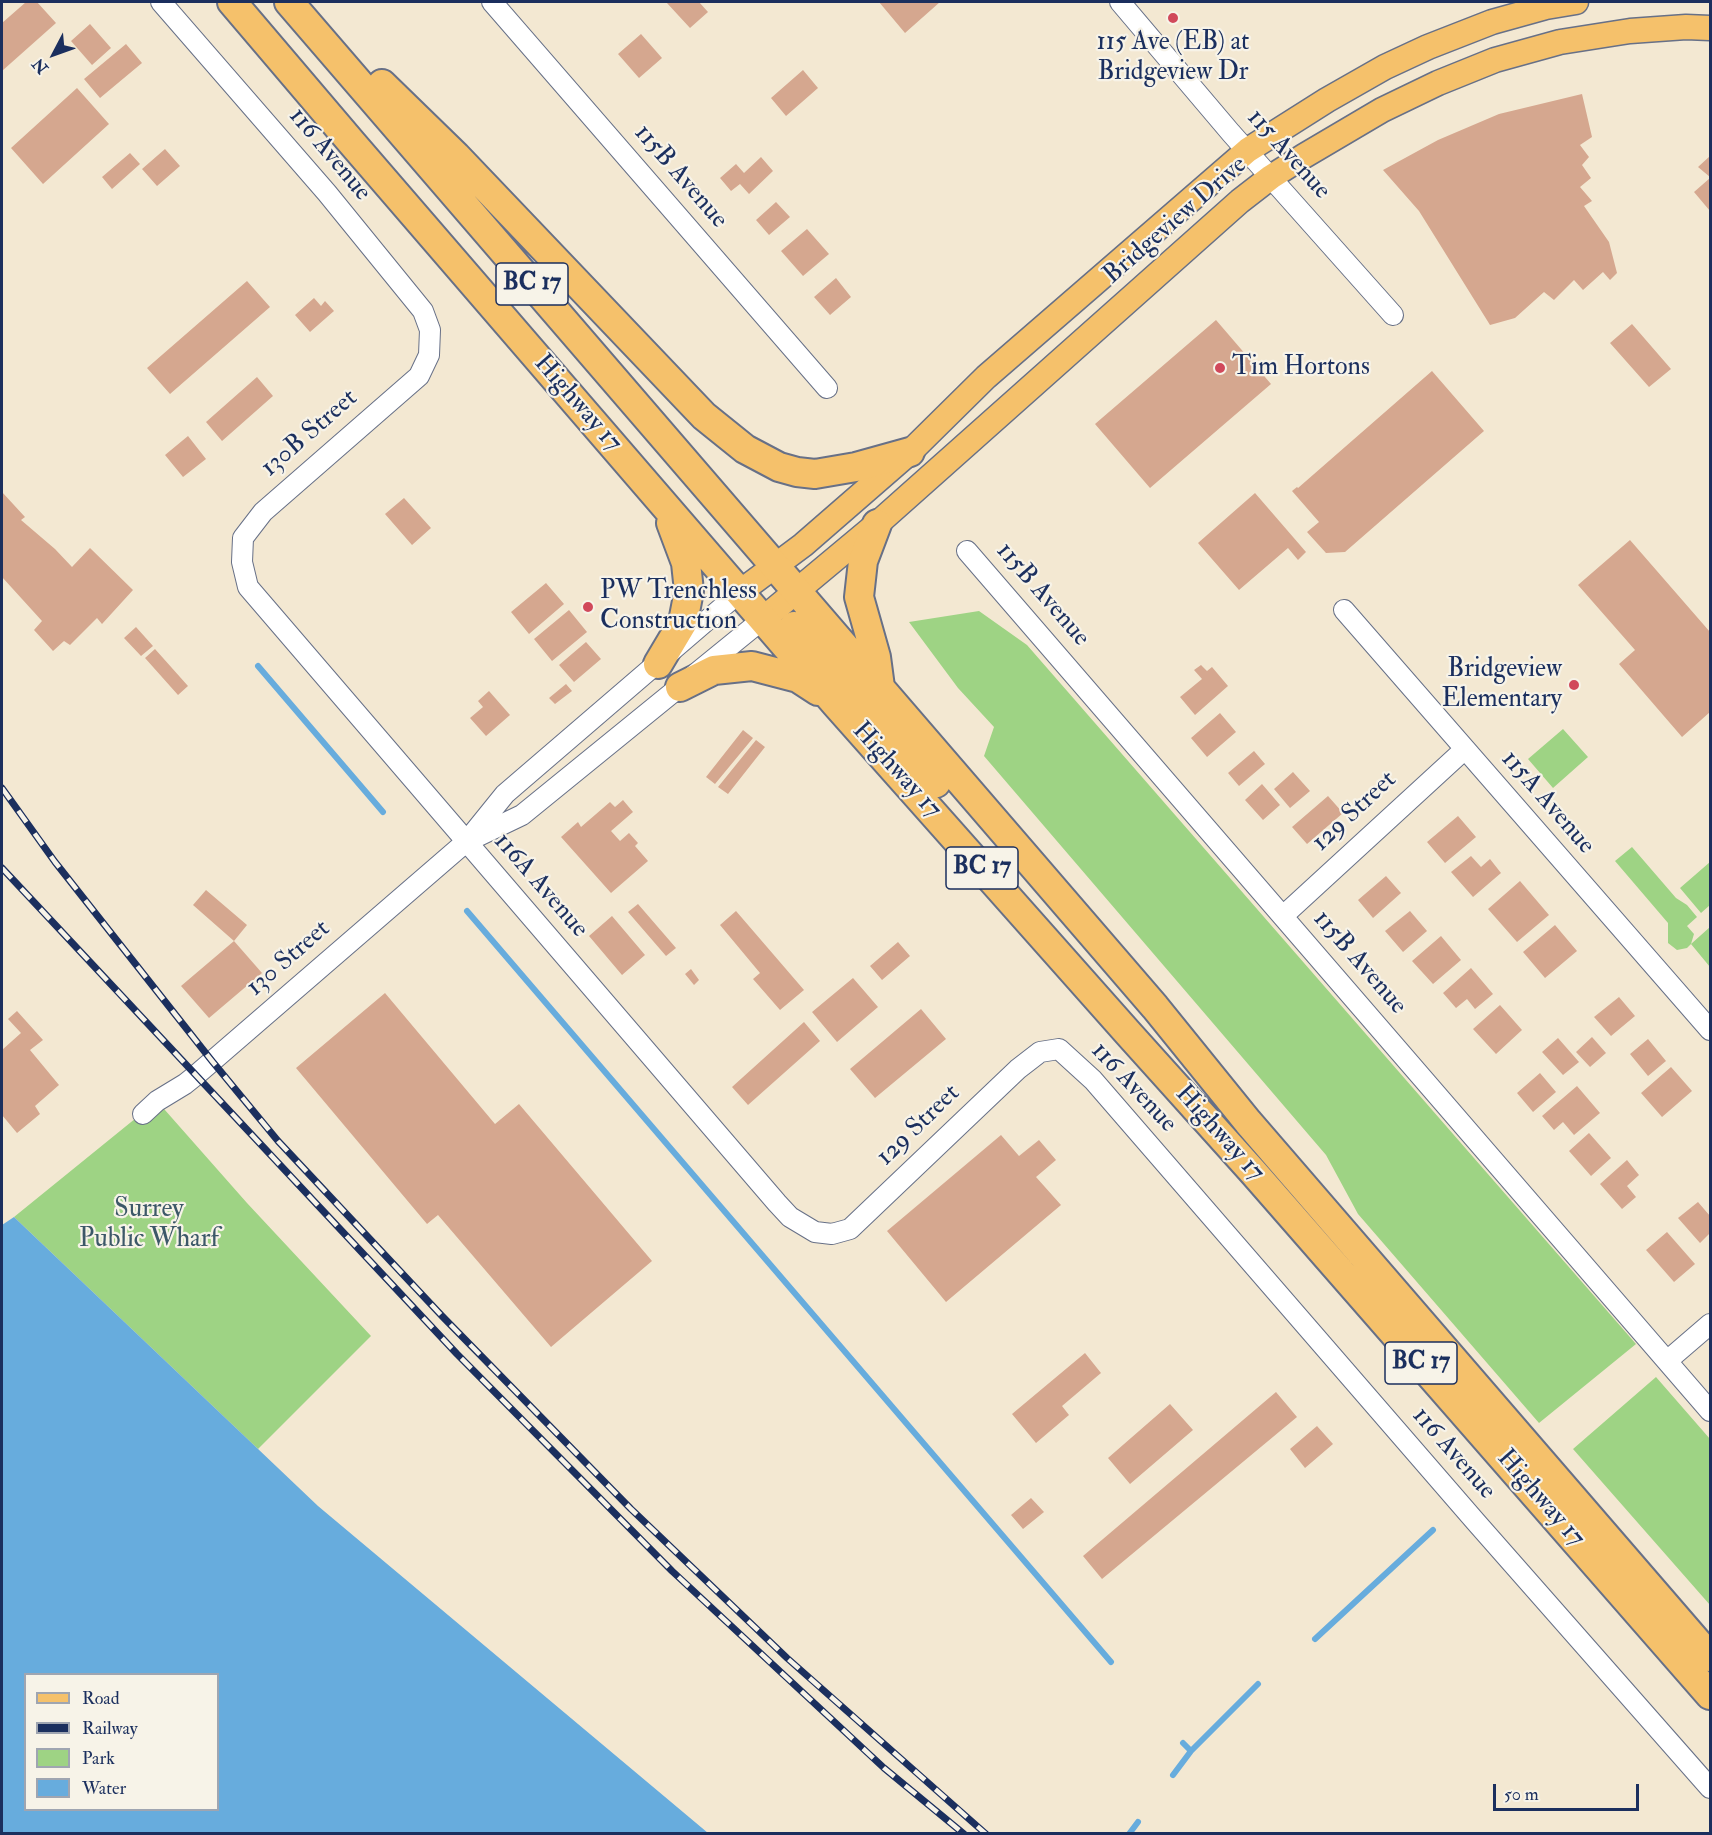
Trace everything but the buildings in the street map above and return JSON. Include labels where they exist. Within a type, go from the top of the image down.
[{"type":"highway","name":"Highway 17","points":[[232,2],[740,592],[769,614],[836,704],[1254,1173],[1710,1695]]},
{"type":"highway","name":"Highway 17","points":[[289,2],[1155,1007],[1256,1131],[1710,1657]]},
{"type":"highway","points":[[297,2],[456,156],[704,416],[745,449],[779,467],[815,474],[856,467],[910,452]]},
{"type":"highway","points":[[658,664],[683,622],[689,591],[686,563],[663,504]]},
{"type":"highway","points":[[877,524],[863,561],[860,597],[876,657],[880,687]]},
{"type":"highway","points":[[769,614],[792,623],[868,705],[1068,931],[1155,1007]]},
{"type":"highway","points":[[680,687],[714,670],[753,666],[798,678],[836,704]]},
{"type":"main road","name":"Bridgeview Drive","points":[[740,592],[798,550],[910,452],[986,377],[1248,150],[1327,100],[1385,67],[1428,47],[1492,22],[1546,7],[1576,2]]},
{"type":"main road","name":"Bridgeview Drive","points":[[769,614],[877,524],[1240,201],[1272,177],[1382,110],[1438,83],[1495,60],[1560,42],[1630,31],[1686,27],[1710,28]]},
{"type":"street","name":"116 Avenue","points":[[161,2],[327,193],[423,311],[430,330],[429,355]]},
{"type":"street","name":"115B Avenue","points":[[492,2],[827,388]]},
{"type":"street","name":"115 Avenue","points":[[1120,2],[1393,315]]},
{"type":"street","name":"130B Street","points":[[242,562],[243,538],[263,512],[419,376],[429,355]]},
{"type":"street","name":"115B Avenue","points":[[967,551],[1710,1411]]},
{"type":"street","name":"116A Avenue","points":[[242,562],[248,586],[466,841],[777,1203],[790,1217],[815,1232]]},
{"type":"street","name":"130 Street","points":[[143,1114],[157,1101],[195,1076],[466,841],[505,794],[740,592]]},
{"type":"street","name":"115A Avenue","points":[[1344,610],[1710,1030]]},
{"type":"street","name":"130 Street","points":[[466,841],[522,815],[769,614]]},
{"type":"street","name":"129 Street","points":[[1283,916],[1465,749]]},
{"type":"street","name":"116 Avenue","points":[[1059,1049],[1093,1080],[1710,1788]]},
{"type":"street","name":"129 Street","points":[[815,1232],[832,1234],[850,1229],[1018,1069],[1040,1053],[1059,1049]]},
{"type":"street","points":[[1667,1361],[1710,1324]]},
{"type":"green space","points":[[979,611],[1027,645],[1636,1344],[1539,1423],[1358,1214],[1326,1155],[984,756],[994,727],[958,688],[909,622]]},
{"type":"green space","points":[[1563,729],[1588,757],[1553,788],[1528,759]]},
{"type":"green space","points":[[1632,847],[1676,898],[1687,905],[1697,917],[1687,926],[1694,934],[1687,948],[1677,950],[1668,943],[1668,923],[1615,861]]},
{"type":"green space","points":[[1710,862],[1710,905],[1701,913],[1680,888]]},
{"type":"green space","points":[[1710,927],[1710,967],[1691,944]]},
{"type":"green space","name":"Surrey Public Wharf","points":[[157,1101],[247,1203],[371,1336],[258,1449],[14,1217]]},
{"type":"green space","points":[[1656,1377],[1710,1439],[1710,1605],[1573,1449]]},
{"type":"water","points":[[14,1217],[318,1506],[708,1833],[2,1833],[2,1225]]},
{"type":"waterway","points":[[258,666],[383,812]]},
{"type":"waterway","points":[[467,911],[1111,1662]]},
{"type":"waterway","points":[[1315,1639],[1433,1530]]},
{"type":"waterway","points":[[1191,1751],[1258,1684]]},
{"type":"waterway","points":[[1173,1775],[1191,1751],[1183,1743]]},
{"type":"waterway","points":[[1129,1834],[1138,1822]]},
{"type":"railway","points":[[2,788],[55,862],[278,1141],[442,1316],[631,1509],[787,1658],[986,1834]]},
{"type":"railway","points":[[2,868],[457,1354],[672,1571],[884,1768],[964,1834]]},
{"type":"place","name":"115 Ave (EB) at Bridgeview Dr","points":[[1173,18]]},
{"type":"place","name":"Tim Hortons","points":[[1220,368]]},
{"type":"place","name":"PW Trenchless Construction","points":[[588,607]]},
{"type":"place","name":"Bridgeview Elementary","points":[[1574,685]]}]
